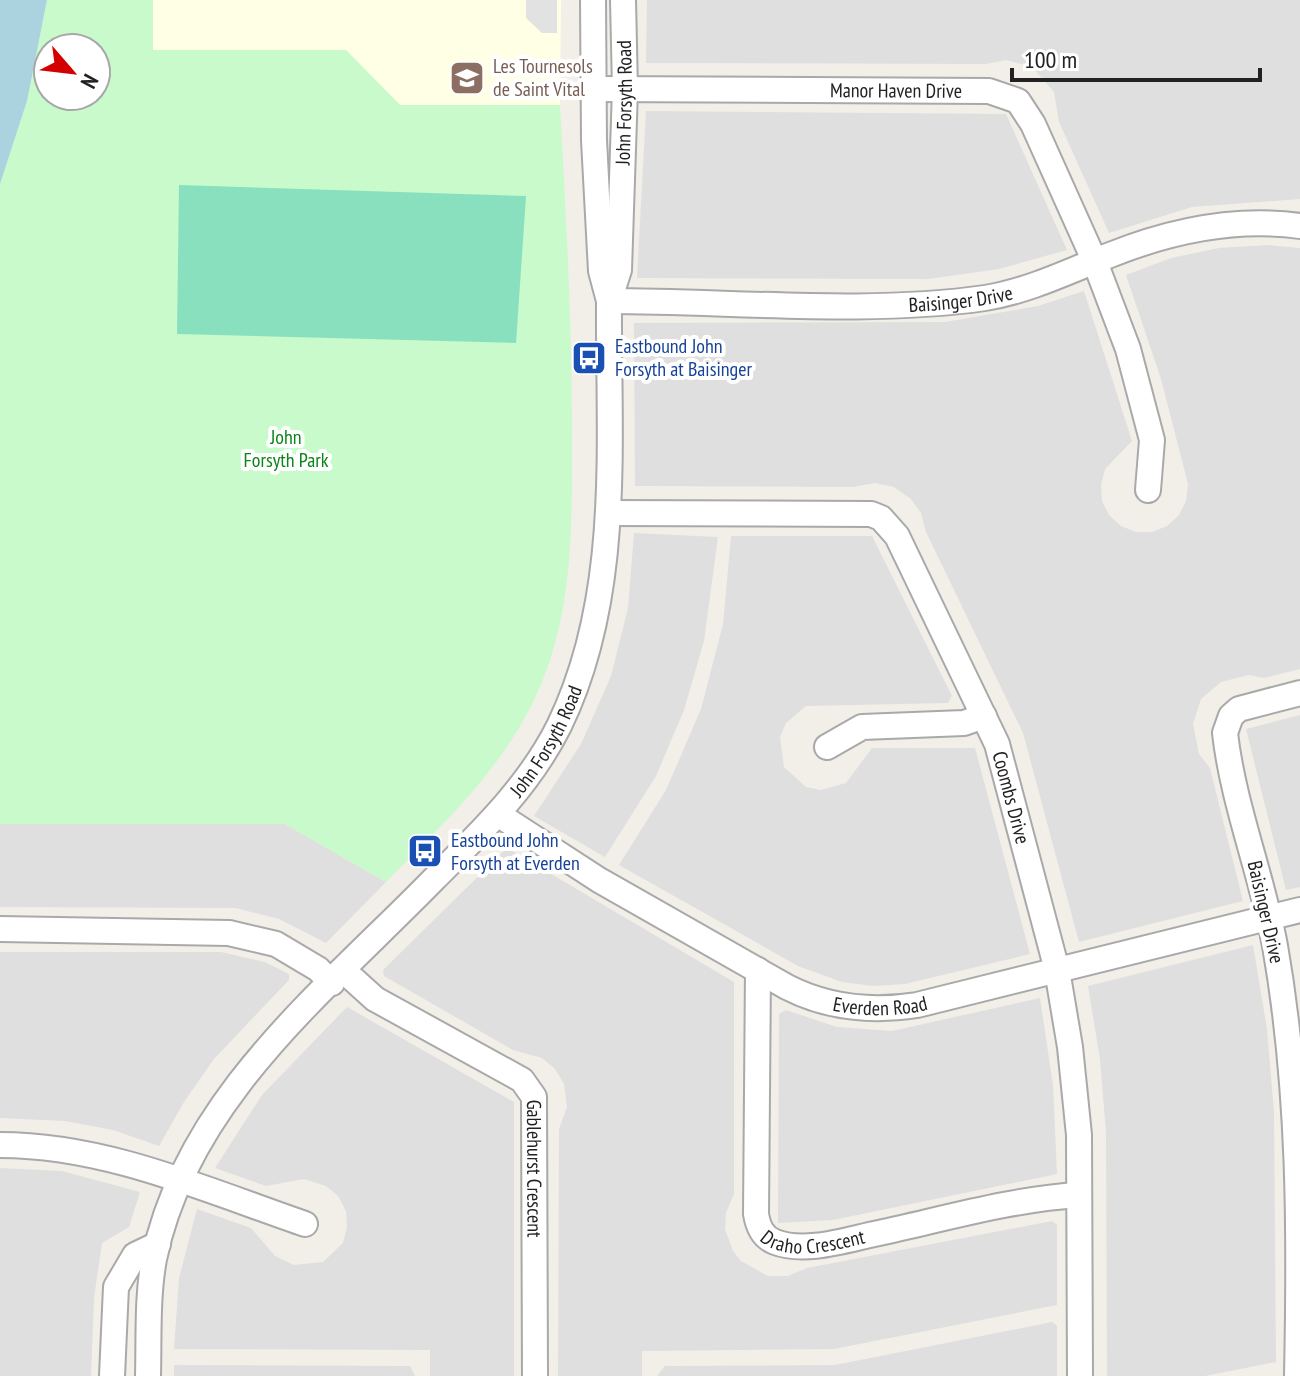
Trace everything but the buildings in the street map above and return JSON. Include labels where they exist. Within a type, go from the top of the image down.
[{"type":"street","name":"John Forsyth Road","points":[[148,1376],[150,1291],[158,1244],[180,1182],[229,1094],[338,977],[499,815],[539,760],[575,691],[591,641],[600,593],[608,513],[609,301],[601,271],[593,0]]},
{"type":"street","name":"John Forsyth Road","points":[[609,301],[619,270],[625,89],[623,0]]},
{"type":"street","name":"Manor Haven Drive","points":[[594,89],[1004,93],[1018,101],[1029,116],[1095,262],[1123,334],[1152,440],[1148,490]]},
{"type":"street","name":"Baisinger Drive","points":[[609,301],[927,303],[1009,293],[1164,236],[1211,227],[1300,226]]},
{"type":"street","name":"Coombs Drive","points":[[608,513],[871,514],[881,518],[897,536],[984,716],[1007,772],[1057,970],[1076,1095],[1080,1376]]},
{"type":"street","name":"Baisinger Drive","points":[[1297,1376],[1298,1114],[1292,1048],[1269,918],[1225,733],[1231,716],[1239,709],[1300,693]]},
{"type":"street","points":[[827,747],[862,727],[964,723],[984,716]]},
{"type":"street","name":"Everden Road","points":[[499,815],[599,880],[809,998],[868,1009],[917,1005],[1300,910]]},
{"type":"street","name":"Gablehurst Crescent","points":[[0,929],[229,933],[276,944],[522,1080],[534,1097],[535,1376]]},
{"type":"street","name":"Draho Crescent","points":[[758,970],[756,1214],[757,1224],[767,1238],[797,1245],[837,1241],[1079,1195]]},
{"type":"street","points":[[0,1145],[37,1145],[95,1153],[305,1224]]},
{"type":"street","points":[[112,1376],[116,1287],[135,1255],[158,1244]]},
{"type":"shaded area","name":"Les Tournesols de Saint Vital","points":[[153,0],[561,0],[560,105],[400,105],[346,50],[153,50]]},
{"type":"shaded area","points":[[526,0],[557,0],[557,33],[542,33],[526,18]]},
{"type":"shaded area","points":[[647,0],[1300,0],[1300,199],[1192,207],[1109,233],[1059,122],[1054,92],[1032,67],[1006,60],[986,64],[646,63]]},
{"type":"shaded area","points":[[646,111],[1006,114],[1067,250],[999,269],[928,279],[637,278]]},
{"type":"shaded area","points":[[1268,245],[1300,248],[1300,669],[1264,678],[1249,675],[1221,682],[1201,699],[1193,724],[1199,754],[1210,768],[1243,901],[1079,942],[1023,733],[926,532],[921,513],[911,499],[894,487],[875,483],[853,487],[635,486],[634,323],[945,322],[1038,306],[1084,291],[1132,441],[1105,469],[1101,485],[1102,501],[1109,515],[1121,526],[1136,532],[1152,532],[1167,526],[1179,515],[1186,501],[1188,484],[1161,379],[1126,275],[1171,258],[1219,248]]},
{"type":"shaded area","points":[[634,533],[718,537],[704,641],[684,710],[656,776],[605,857],[534,816],[581,744],[611,676],[628,608]]},
{"type":"shaded area","points":[[731,536],[872,536],[952,696],[948,703],[806,706],[786,723],[780,737],[784,767],[806,787],[821,790],[846,783],[872,748],[975,748],[1030,954],[905,984],[873,986],[842,982],[798,966],[619,865],[666,790],[701,709],[723,624]]},
{"type":"shaded area","points":[[1300,715],[1300,887],[1286,890],[1246,729]]},
{"type":"shaded area","points":[[0,824],[285,824],[386,882],[326,943],[279,919],[235,908],[0,907]]},
{"type":"shaded area","points":[[507,848],[734,982],[734,1194],[726,1213],[725,1229],[733,1251],[741,1261],[768,1276],[788,1276],[807,1268],[1052,1221],[1057,1225],[1057,1305],[834,1349],[642,1351],[642,1376],[558,1376],[559,1129],[567,1107],[564,1084],[555,1069],[542,1058],[513,1050],[384,976],[383,970]]},
{"type":"shaded area","points":[[1253,945],[1267,1029],[1274,1112],[1276,1362],[1205,1376],[1107,1376],[1106,1133],[1100,1059],[1088,986]]},
{"type":"shaded area","points":[[0,952],[221,952],[265,962],[289,974],[289,980],[214,1059],[159,1146],[113,1130],[65,1121],[0,1118]]},
{"type":"shaded area","points":[[1040,998],[1053,1085],[1057,1174],[833,1220],[778,1223],[779,1014],[786,1010],[837,1027],[892,1031]]},
{"type":"shaded area","points":[[347,1007],[514,1102],[514,1376],[430,1376],[430,1350],[174,1349],[179,1278],[197,1209],[251,1228],[275,1256],[294,1265],[323,1262],[343,1243],[347,1227],[346,1211],[338,1196],[326,1186],[304,1179],[266,1186],[215,1168],[262,1095]]},
{"type":"shaded area","points":[[0,1168],[62,1171],[140,1192],[129,1227],[102,1243],[94,1298],[91,1376],[0,1376]]},
{"type":"shaded area","points":[[1052,1322],[1057,1326],[1057,1376],[657,1376],[665,1366],[835,1365]]},
{"type":"shaded area","points":[[174,1365],[410,1366],[415,1376],[174,1376]]},
{"type":"green space","name":"John Forsyth Park","points":[[47,0],[153,0],[153,50],[346,50],[400,105],[560,105],[570,309],[572,507],[567,580],[553,652],[523,721],[494,765],[460,806],[386,882],[285,824],[0,824],[0,184],[32,76],[32,112],[112,112],[112,32],[41,32]]},
{"type":"green space","points":[[179,185],[526,196],[516,343],[177,334]]},
{"type":"water","points":[[0,0],[47,0],[41,32],[32,32],[32,76],[27,101],[0,184]]},
{"type":"place","name":"Les Tournesols de Saint Vital","points":[[467,78]]},
{"type":"place","name":"Eastbound John Forsyth at Baisinger","points":[[589,358]]},
{"type":"place","name":"Eastbound John Forsyth at Everden","points":[[425,851]]}]
